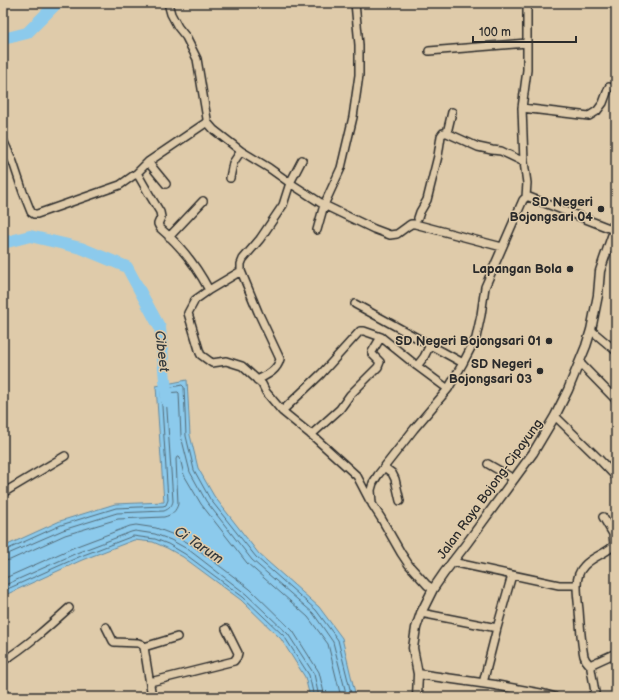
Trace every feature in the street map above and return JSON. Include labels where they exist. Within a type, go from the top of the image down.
[{"type":"street","points":[[168,3],[178,28],[186,37],[196,59],[207,122],[214,130],[241,151],[324,205],[390,235],[397,234],[411,224],[416,224],[502,248]]},
{"type":"street","points":[[317,230],[324,205],[341,168],[355,109],[359,75],[359,44],[355,3]]},
{"type":"street","points":[[372,504],[371,490],[373,483],[414,429],[448,389],[476,338],[486,287],[523,200],[526,197],[527,183],[524,162],[522,108],[527,70],[527,3]]},
{"type":"street","points":[[429,52],[527,43]]},
{"type":"street","points":[[522,108],[589,116],[597,111],[603,103],[609,87]]},
{"type":"street","points":[[418,218],[427,200],[438,156],[441,136],[443,133],[446,133],[452,112]]},
{"type":"street","points":[[3,140],[13,162],[25,199],[31,212],[37,214],[120,186],[148,162],[207,122]]},
{"type":"street","points":[[446,133],[478,147],[501,151],[524,162]]},
{"type":"street","points":[[230,178],[233,163],[241,151]]},
{"type":"street","points":[[257,380],[271,373],[279,364],[280,359],[241,271],[241,264],[243,259],[260,239],[279,212],[283,205],[290,183],[302,160]]},
{"type":"street","points":[[148,162],[166,184]]},
{"type":"street","points":[[137,173],[160,212],[161,217],[158,224],[160,228],[185,253],[203,277],[209,290]]},
{"type":"street","points":[[526,197],[615,228]]},
{"type":"street","points":[[169,237],[203,201]]},
{"type":"street","name":"Jalan Raya Bojong-Cipayung","points":[[417,697],[418,674],[413,648],[416,628],[421,613],[433,589],[533,453],[555,416],[580,363],[586,346],[591,330],[598,295],[600,271],[615,228]]},
{"type":"street","points":[[241,271],[195,300],[188,313],[201,356],[212,363],[226,361],[242,366],[262,384],[266,392],[282,411],[357,476],[409,565],[427,585],[433,589]]},
{"type":"street","points":[[356,304],[463,363]]},
{"type":"street","points":[[591,330],[616,351]]},
{"type":"street","points":[[282,411],[321,374],[360,331],[381,337],[448,389]]},
{"type":"street","points":[[311,435],[340,409],[350,395],[378,367],[380,362],[372,354],[372,352],[381,337]]},
{"type":"street","points":[[418,366],[430,345]]},
{"type":"street","points":[[580,363],[616,400]]},
{"type":"street","points":[[555,416],[616,477]]},
{"type":"street","points":[[3,493],[65,456]]},
{"type":"street","points":[[488,464],[514,479]]},
{"type":"street","points":[[384,467],[392,473],[395,479],[400,501]]},
{"type":"street","points":[[592,664],[589,664],[584,659],[577,585],[578,575],[583,567],[614,545],[613,534],[603,517]]},
{"type":"street","points":[[452,562],[559,585],[577,585]]},
{"type":"street","points":[[483,683],[512,575]]},
{"type":"street","points":[[3,661],[45,630],[69,608]]},
{"type":"street","points":[[421,613],[497,628]]},
{"type":"street","points":[[106,627],[114,642],[138,643],[144,647],[152,697]]},
{"type":"street","points":[[150,682],[234,661],[238,653],[226,629]]},
{"type":"street","points":[[144,647],[177,637]]},
{"type":"street","points":[[592,664],[616,653]]},
{"type":"street","points":[[590,697],[595,692],[591,669],[592,664]]},
{"type":"street","points":[[418,674],[495,685],[554,697]]},
{"type":"water","name":"Ci Tarum","points":[[187,380],[190,435],[198,468],[214,496],[259,554],[319,607],[342,638],[356,697],[310,697],[305,677],[281,639],[241,600],[183,557],[153,542],[134,540],[82,560],[3,596],[3,547],[60,521],[115,504],[164,502],[156,386]]},
{"type":"waterway","name":"Cibeet","points":[[3,39],[27,33],[57,3]]},
{"type":"waterway","name":"Cibeet","points":[[3,243],[30,236],[81,248],[127,267],[160,328],[167,401]]},
{"type":"place","name":"SD Negeri Bojongsari 04","points":[[601,209]]},
{"type":"place","name":"Lapangan Bola","points":[[570,269]]},
{"type":"place","name":"SD Negeri Bojongsari 01","points":[[549,341]]},
{"type":"place","name":"SD Negeri Bojongsari 03","points":[[540,371]]}]
